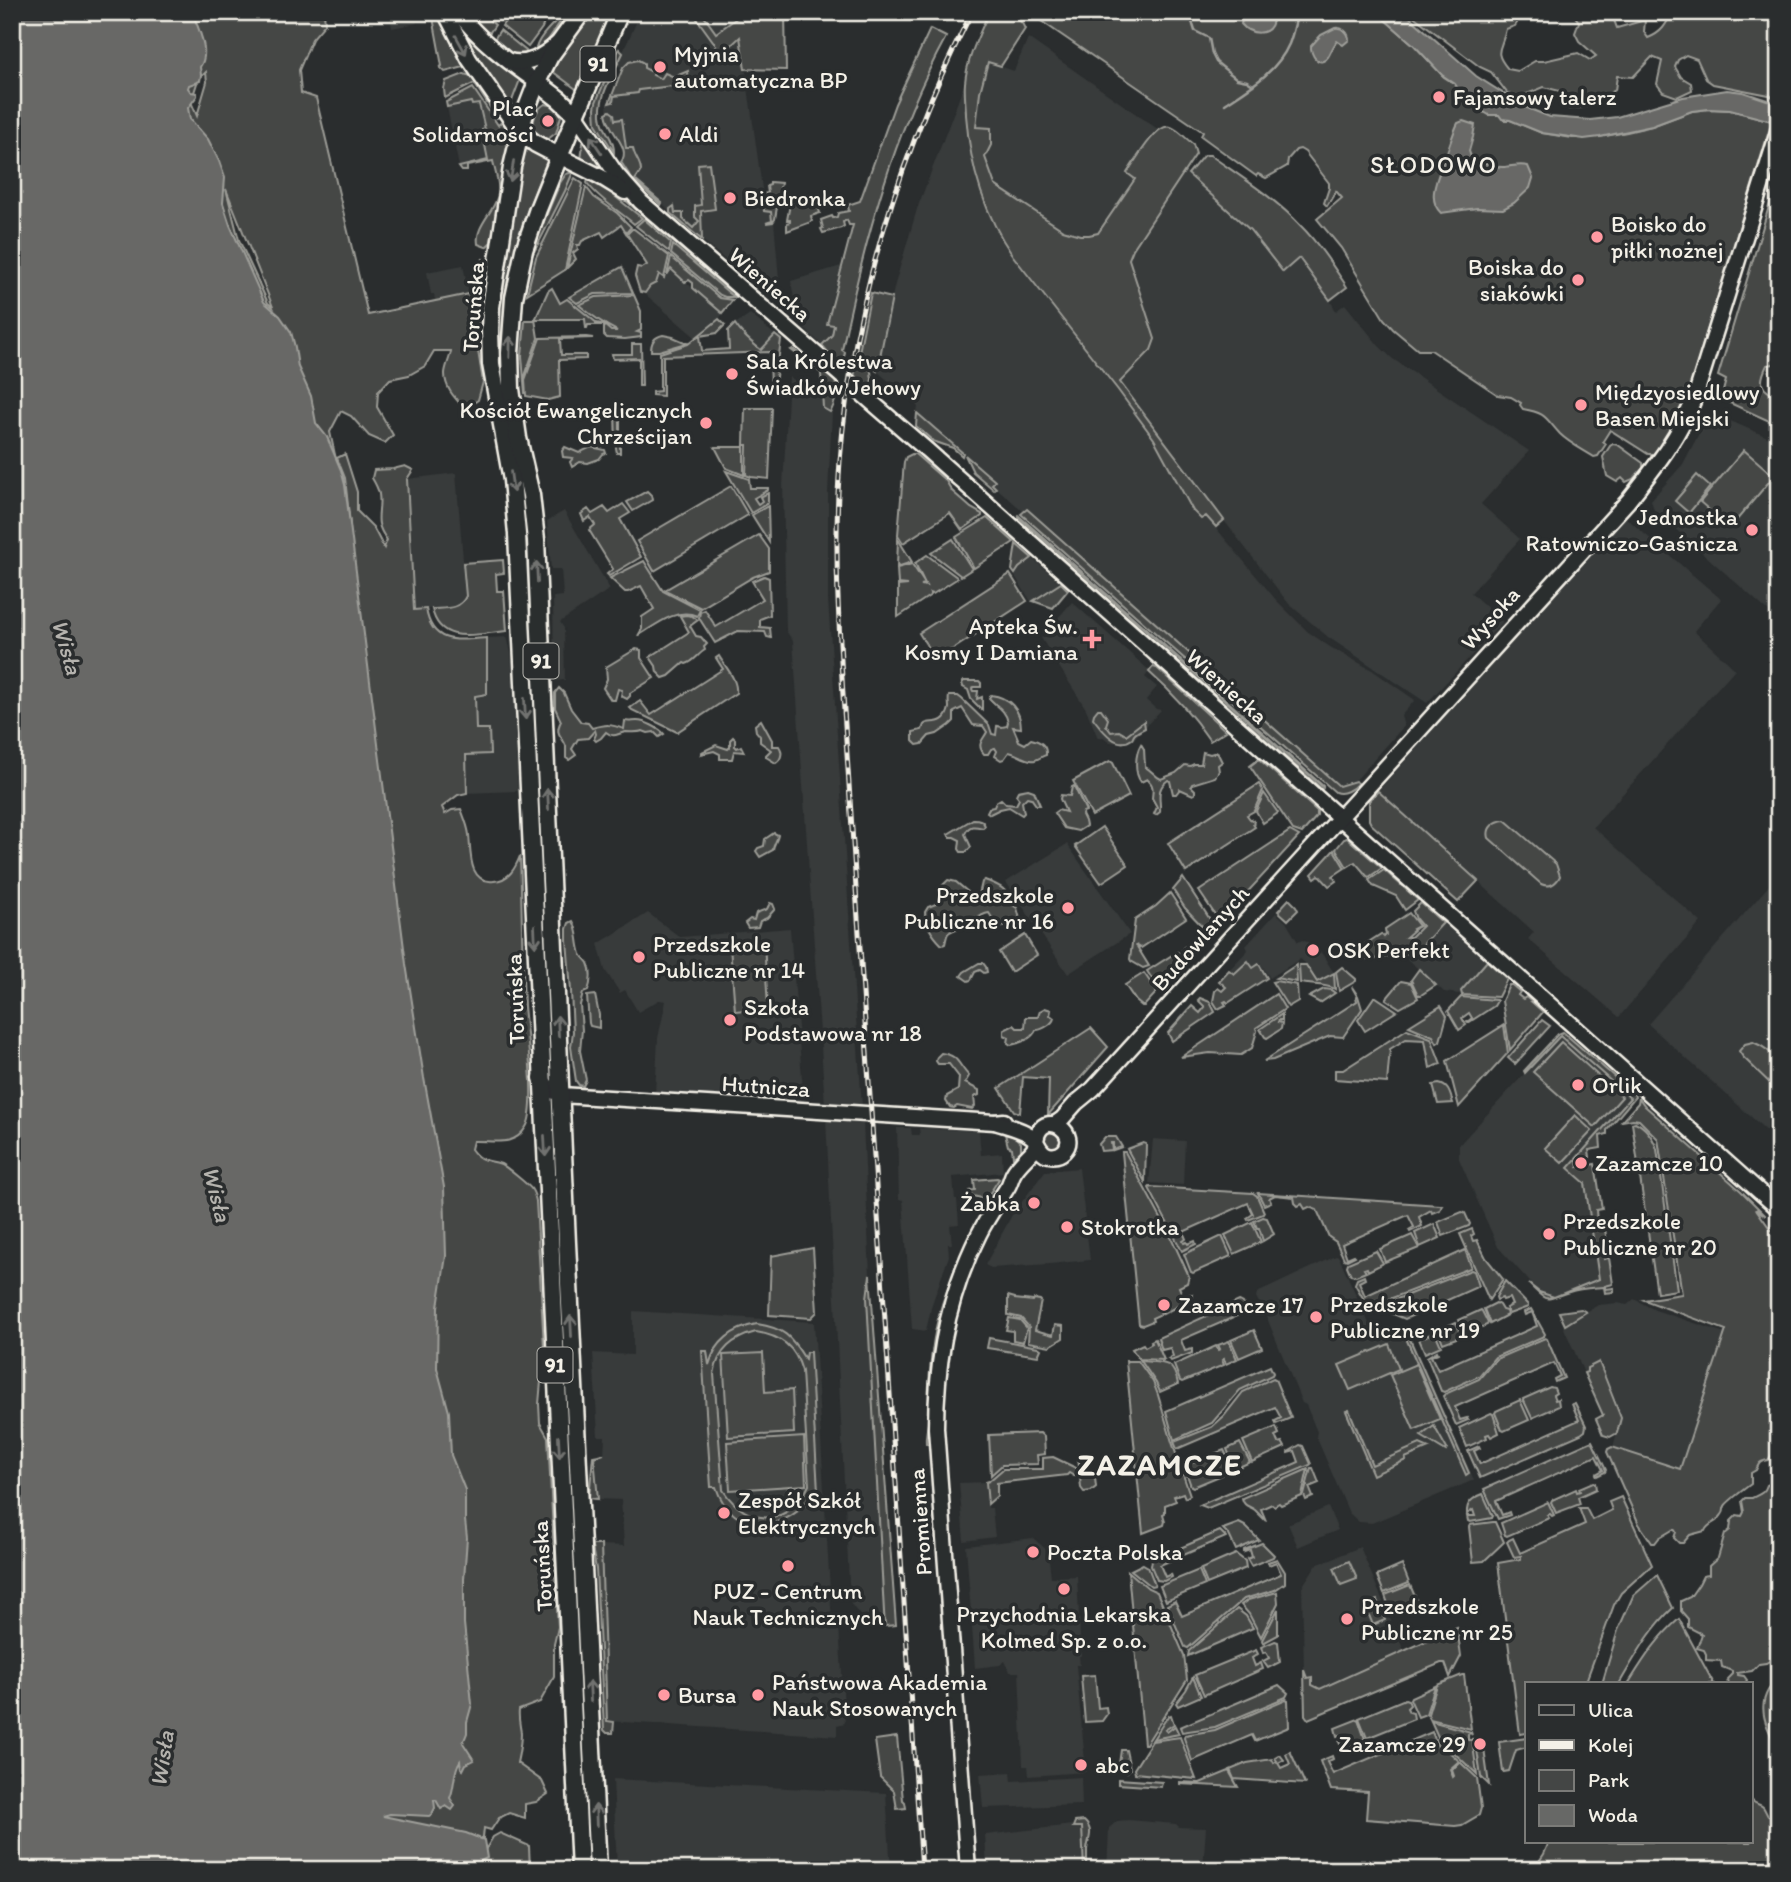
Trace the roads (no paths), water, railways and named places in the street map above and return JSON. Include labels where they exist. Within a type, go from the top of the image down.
[{"type":"main road","name":"91","points":[[519,131],[537,82],[560,41],[582,12]]},
{"type":"main road","name":"91","points":[[559,156],[620,12]]},
{"type":"main road","points":[[537,82],[576,115]]},
{"type":"main road","points":[[519,131],[559,156]]},
{"type":"main road","name":"Toruńska","points":[[519,131],[493,293],[490,353],[512,480],[517,534],[580,1870]]},
{"type":"main road","name":"Toruńska","points":[[559,156],[524,250],[514,298],[510,353],[513,406],[531,495],[536,540],[566,1242],[598,1870]]},
{"type":"main road","points":[[558,1420],[576,1419]]},
{"type":"street","points":[[445,12],[469,59],[519,131]]},
{"type":"street","points":[[458,12],[475,33],[537,82]]},
{"type":"street","points":[[508,61],[529,61],[560,41]]},
{"type":"street","name":"Wieniecka","points":[[576,115],[617,175],[641,202],[928,451],[1779,1209]]},
{"type":"street","name":"Wysoka","points":[[1341,817],[1628,500],[1669,449],[1696,394],[1777,135]]},
{"type":"street","name":"Wieniecka","points":[[559,156],[601,177],[641,202]]},
{"type":"street","name":"Budowlanych","points":[[1049,1125],[1062,1119],[1093,1089],[1341,817]]},
{"type":"street","points":[[541,1078],[551,1090],[561,1095]]},
{"type":"street","name":"Budowlanych","points":[[1067,1134],[1070,1124],[1093,1089]]},
{"type":"street","name":"Hutnicza","points":[[561,1095],[995,1122],[1006,1120],[1038,1128],[1049,1125]]},
{"type":"street","name":"Hutnicza","points":[[995,1122],[1029,1134],[1037,1142]]},
{"type":"street","points":[[1049,1125],[1063,1128],[1067,1134],[1068,1142],[1064,1151],[1057,1155],[1047,1155],[1040,1150],[1038,1133],[1049,1125]]},
{"type":"street","name":"Promienna","points":[[968,1870],[937,1439],[936,1388],[943,1339],[960,1278],[978,1235],[1009,1186],[1013,1174],[1037,1142]]},
{"type":"street","name":"Promienna","points":[[1009,1186],[1035,1161],[1047,1155]]},
{"type":"water","name":"Wisła","points":[[12,12],[192,12],[204,54],[200,81],[188,88],[197,93],[188,108],[190,119],[208,139],[219,161],[225,178],[223,203],[230,225],[264,302],[280,316],[291,332],[298,367],[311,396],[316,423],[327,437],[345,485],[406,964],[444,1187],[446,1256],[438,1307],[437,1368],[449,1412],[451,1455],[465,1490],[467,1538],[464,1623],[472,1704],[463,1743],[474,1760],[466,1764],[463,1770],[460,1761],[458,1765],[450,1798],[455,1806],[452,1810],[446,1806],[441,1809],[434,1800],[435,1808],[429,1816],[383,1816],[466,1833],[484,1840],[487,1858],[465,1869],[12,1870]]},
{"type":"water","points":[[1376,12],[1404,12],[1476,76],[1525,107],[1550,117],[1590,120],[1617,117],[1683,97],[1727,90],[1743,92],[1779,104],[1779,123],[1730,110],[1709,109],[1692,111],[1652,126],[1600,137],[1584,139],[1542,133],[1502,119],[1499,115],[1489,115],[1474,106],[1455,84],[1442,75],[1414,45]]},
{"type":"water","points":[[1250,13],[1269,16],[1273,21],[1268,30],[1259,33],[1245,28],[1241,24],[1242,20]]},
{"type":"water","points":[[1335,28],[1345,31],[1349,40],[1343,45],[1337,41],[1328,57],[1318,61],[1311,46],[1321,35]]},
{"type":"water","points":[[1463,121],[1475,125],[1469,151],[1471,157],[1496,166],[1528,166],[1533,178],[1530,188],[1503,209],[1477,208],[1441,213],[1434,201],[1436,181],[1458,123]]},
{"type":"waterway","points":[[1189,12],[1195,31],[1209,38],[1216,62],[1237,79],[1253,85]]},
{"type":"waterway","points":[[1225,104],[1277,63],[1289,44],[1298,12]]},
{"type":"railway","points":[[922,1870],[843,695],[837,518],[843,430],[851,368],[879,245],[920,127],[972,12]]},
{"type":"place","name":"Myjnia automatyczna BP","points":[[660,67]]},
{"type":"place","name":"Fajansowy talerz","points":[[1439,97]]},
{"type":"place","name":"Plac Solidarności","points":[[548,121]]},
{"type":"place","name":"Aldi","points":[[665,134]]},
{"type":"place","name":"Biedronka","points":[[730,198]]},
{"type":"place","name":"Boisko do piłki nożnej","points":[[1597,237]]},
{"type":"place","name":"Boiska do siakówki","points":[[1578,280]]},
{"type":"place","name":"Sala Królestwa Świadków Jehowy","points":[[732,374]]},
{"type":"place","name":"Międzyosiedlowy Basen Miejski","points":[[1581,405]]},
{"type":"place","name":"Kościół Ewangelicznych Chrześcijan","points":[[706,423]]},
{"type":"place","name":"Jednostka Ratowniczo-Gaśnicza","points":[[1752,530]]},
{"type":"place","name":"Apteka Św. Kosmy I Damiana","points":[[1092,639]]},
{"type":"place","name":"Przedszkole Publiczne nr 16","points":[[1068,908]]},
{"type":"place","name":"OSK Perfekt","points":[[1313,950]]},
{"type":"place","name":"Przedszkole Publiczne nr 14","points":[[639,957]]},
{"type":"place","name":"Szkoła Podstawowa nr 18","points":[[730,1020]]},
{"type":"place","name":"Orlik","points":[[1578,1085]]},
{"type":"place","name":"Zazamcze 10","points":[[1581,1163]]},
{"type":"place","name":"Żabka","points":[[1034,1203]]},
{"type":"place","name":"Stokrotka","points":[[1067,1227]]},
{"type":"place","name":"Przedszkole Publiczne nr 20","points":[[1549,1234]]},
{"type":"place","name":"Zazamcze 17","points":[[1164,1305]]},
{"type":"place","name":"Przedszkole Publiczne nr 19","points":[[1316,1317]]},
{"type":"place","name":"Zespół Szkół Elektrycznych","points":[[724,1513]]},
{"type":"place","name":"Poczta Polska","points":[[1033,1552]]},
{"type":"place","name":"PUZ - Centrum Nauk Technicznych","points":[[788,1566]]},
{"type":"place","name":"Przychodnia Lekarska Kolmed Sp. z o.o.","points":[[1064,1589]]},
{"type":"place","name":"Przedszkole Publiczne nr 25","points":[[1347,1619]]},
{"type":"place","name":"Bursa","points":[[664,1695]]},
{"type":"place","name":"Państwowa Akademia Nauk Stosowanych","points":[[758,1695]]},
{"type":"place","name":"Zazamcze 29","points":[[1480,1744]]},
{"type":"place","name":"abc","points":[[1081,1765]]},
{"type":"district","name":"SŁODOWO","points":[[1434,165]]},
{"type":"district","name":"ZAZAMCZE","points":[[1160,1465]]}]
